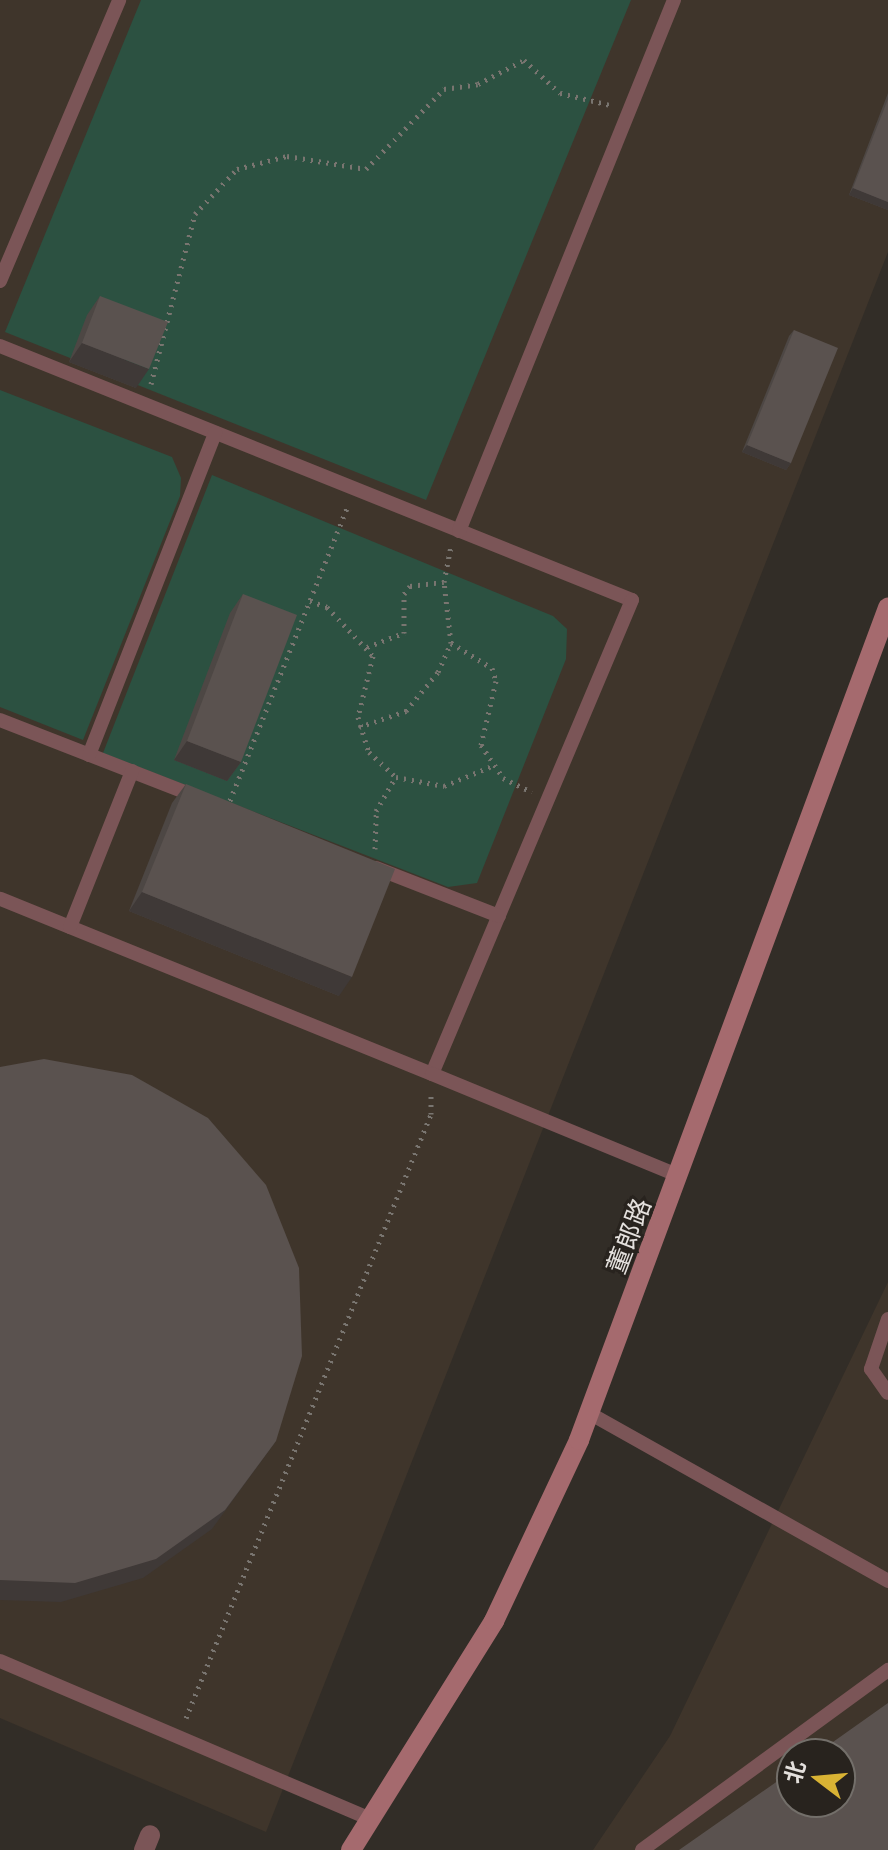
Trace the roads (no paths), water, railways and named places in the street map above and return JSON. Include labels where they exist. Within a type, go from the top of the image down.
[{"type":"main road","name":"董郎路","points":[[351,1850],[365,1817],[494,1621],[589,1413],[888,608]]},
{"type":"lane","points":[[0,281],[119,0]]},
{"type":"lane","points":[[459,531],[674,0]]},
{"type":"lane","points":[[0,346],[632,600],[432,1074]]},
{"type":"lane","points":[[89,755],[215,433]]},
{"type":"lane","points":[[0,720],[227,809]]},
{"type":"lane","points":[[70,927],[132,771]]},
{"type":"lane","points":[[362,862],[499,916]]},
{"type":"lane","points":[[0,899],[679,1176]]},
{"type":"lane","points":[[888,1319],[871,1369],[888,1393]]},
{"type":"lane","points":[[589,1413],[888,1581]]},
{"type":"lane","points":[[0,1661],[179,1734],[365,1817]]},
{"type":"lane","points":[[642,1850],[888,1670]]}]
